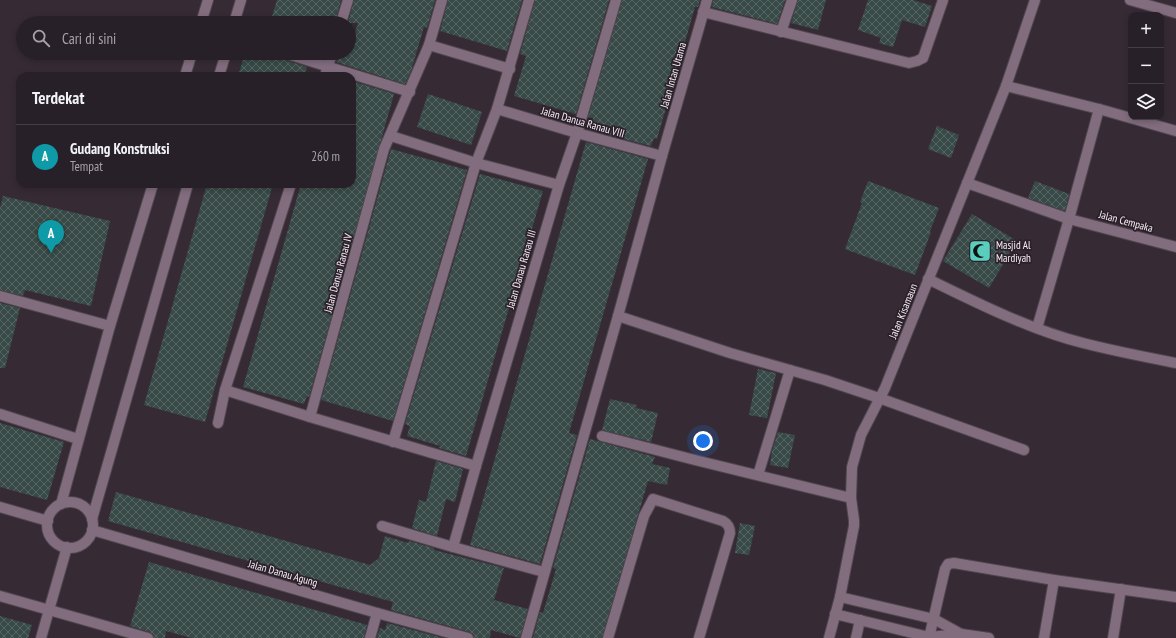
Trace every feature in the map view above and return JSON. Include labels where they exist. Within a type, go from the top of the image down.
[{"type":"street","points":[[203,16],[208,0]]},
{"type":"street","points":[[236,16],[240,0]]},
{"type":"street","points":[[343,16],[348,0]]},
{"type":"street","name":"Jalan Danua Ranau IV","points":[[310,417],[384,149],[391,136],[429,45],[442,0]]},
{"type":"street","points":[[393,442],[476,162],[497,109],[530,0]]},
{"type":"street","name":"Jalan Danau Ranau III","points":[[453,547],[559,185],[577,134],[616,0]]},
{"type":"street","name":"Jalan Intan Utama","points":[[526,638],[707,0]]},
{"type":"street","points":[[781,32],[792,0]]},
{"type":"street","points":[[703,12],[909,63],[923,58],[943,0]]},
{"type":"street","name":"Jalan Kisamaun","points":[[829,638],[840,597],[854,526],[851,498],[852,467],[861,435],[885,388],[1006,86],[1034,0]]},
{"type":"street","points":[[1130,0],[1176,13]]},
{"type":"street","points":[[429,45],[510,69]]},
{"type":"street","points":[[186,72],[190,60]]},
{"type":"street","points":[[220,72],[224,60]]},
{"type":"street","points":[[301,60],[327,71],[330,60]]},
{"type":"street","points":[[356,78],[410,92]]},
{"type":"street","points":[[1006,86],[1099,109],[1176,131]]},
{"type":"street","name":"Jalan Danua Ranau VIII","points":[[497,109],[577,134],[662,156]]},
{"type":"street","points":[[1037,328],[1099,109]]},
{"type":"street","points":[[391,136],[559,185]]},
{"type":"street","name":"Jalan Cempaka","points":[[967,183],[1069,219],[1176,247]]},
{"type":"street","points":[[61,504],[110,326],[152,188]]},
{"type":"street","points":[[92,519],[85,508],[80,504],[67,502],[61,504],[54,508],[50,514],[48,528],[50,535],[54,541],[60,545],[73,548],[83,544],[87,540],[92,530],[92,519],[187,188]]},
{"type":"street","points":[[218,423],[225,390],[290,188]]},
{"type":"street","points":[[928,279],[969,299],[1037,328],[1083,343],[1176,363]]},
{"type":"street","points":[[0,296],[110,326]]},
{"type":"street","points":[[618,316],[730,354],[825,380],[880,398],[1024,450]]},
{"type":"street","points":[[758,475],[790,370]]},
{"type":"street","points":[[225,390],[310,417],[476,466]]},
{"type":"street","points":[[0,414],[78,439]]},
{"type":"street","points":[[602,436],[851,498]]},
{"type":"street","points":[[608,638],[644,516],[653,499],[723,521],[729,526],[730,533],[699,638]]},
{"type":"street","points":[[0,508],[48,521]]},
{"type":"street","points":[[382,526],[544,572]]},
{"type":"street","name":"Jalan Danau Agung","points":[[92,530],[468,638]]},
{"type":"street","points":[[41,638],[67,547]]},
{"type":"street","points":[[929,637],[945,569],[948,564],[954,563],[1054,580],[1176,597]]},
{"type":"street","points":[[1044,638],[1054,580]]},
{"type":"street","points":[[1113,638],[1122,589]]},
{"type":"street","points":[[0,596],[49,610],[125,635],[148,638]]},
{"type":"street","points":[[840,597],[934,619],[961,634]]},
{"type":"street","points":[[370,638],[377,613]]},
{"type":"street","points":[[835,614],[929,637],[961,634],[989,638]]},
{"type":"street","points":[[856,638],[860,620]]},
{"type":"building","points":[[277,0],[341,0],[337,16],[272,16]]},
{"type":"building","points":[[354,0],[435,0],[427,28],[424,27],[411,71],[405,84],[336,62],[337,60],[356,60],[356,30],[358,23],[356,23],[356,16],[350,16]]},
{"type":"building","points":[[448,0],[522,0],[507,51],[440,31]]},
{"type":"building","points":[[535,0],[609,0],[576,114],[514,96],[526,56],[520,54]]},
{"type":"building","points":[[622,0],[700,0],[698,7],[695,7],[657,139],[654,138],[651,146],[589,130],[593,118],[588,117]]},
{"type":"building","points":[[713,0],[785,0],[777,24],[712,7]]},
{"type":"building","points":[[798,0],[826,0],[818,30],[791,23]]},
{"type":"building","points":[[868,0],[913,0],[932,6],[925,27],[902,20],[893,47],[879,43],[881,38],[858,30]]},
{"type":"building","points":[[243,60],[285,60],[307,67],[305,72],[239,72]]},
{"type":"building","points":[[356,82],[394,94],[309,397],[307,396],[304,404],[243,387],[300,188],[356,188]]},
{"type":"building","points":[[428,94],[482,112],[471,145],[417,127]]},
{"type":"building","points":[[937,126],[959,135],[951,158],[928,149]]},
{"type":"building","points":[[586,142],[648,159],[569,433],[577,435],[540,564],[470,545]]},
{"type":"building","points":[[391,149],[467,170],[393,421],[321,400]]},
{"type":"building","points":[[480,174],[543,191],[466,456],[407,436],[410,426],[405,424]]},
{"type":"building","points":[[868,181],[939,208],[915,275],[845,249],[862,203],[860,202]]},
{"type":"building","points":[[1035,181],[1069,194],[1065,211],[1028,198]]},
{"type":"building","points":[[206,188],[272,188],[205,422],[144,405]]},
{"type":"building","points":[[3,196],[110,221],[91,306],[25,290],[23,296],[0,290],[0,208]]},
{"type":"building","name":"Masjid Al Mardiyah","points":[[972,214],[1017,241],[989,288],[943,261]]},
{"type":"building","points":[[0,303],[20,308],[5,368],[0,368]]},
{"type":"building","points":[[758,369],[776,373],[767,418],[749,415]]},
{"type":"building","points":[[610,399],[637,405],[636,408],[658,413],[651,442],[602,430]]},
{"type":"building","points":[[0,423],[64,442],[47,500],[0,487]]},
{"type":"building","points":[[778,432],[795,435],[788,468],[770,465],[772,451]]},
{"type":"building","points":[[590,439],[655,457],[652,464],[670,468],[667,485],[648,481],[602,638],[533,638],[540,612],[543,613],[556,569],[553,568]]},
{"type":"building","points":[[436,461],[463,469],[455,502],[446,499],[437,536],[412,528],[419,500],[426,502]]},
{"type":"building","points":[[116,492],[370,565],[379,558],[385,536],[408,543],[409,541],[434,548],[434,550],[504,568],[494,600],[528,609],[520,638],[491,630],[490,638],[474,638],[473,634],[470,632],[391,610],[393,602],[108,521]]},
{"type":"building","points":[[740,523],[755,526],[749,555],[735,553]]},
{"type":"building","points":[[149,562],[367,625],[364,638],[192,638],[166,631],[165,638],[154,638],[153,634],[150,632],[130,626]]},
{"type":"building","points":[[0,616],[32,625],[28,638],[0,638]]},
{"type":"building","points":[[387,623],[443,638],[377,638],[380,628],[385,630]]},
{"type":"place","name":"Masjid Al Mardiyah","points":[[980,251]]},
{"type":"place","name":"Gudang Konstruksi","points":[[51,253]]}]
